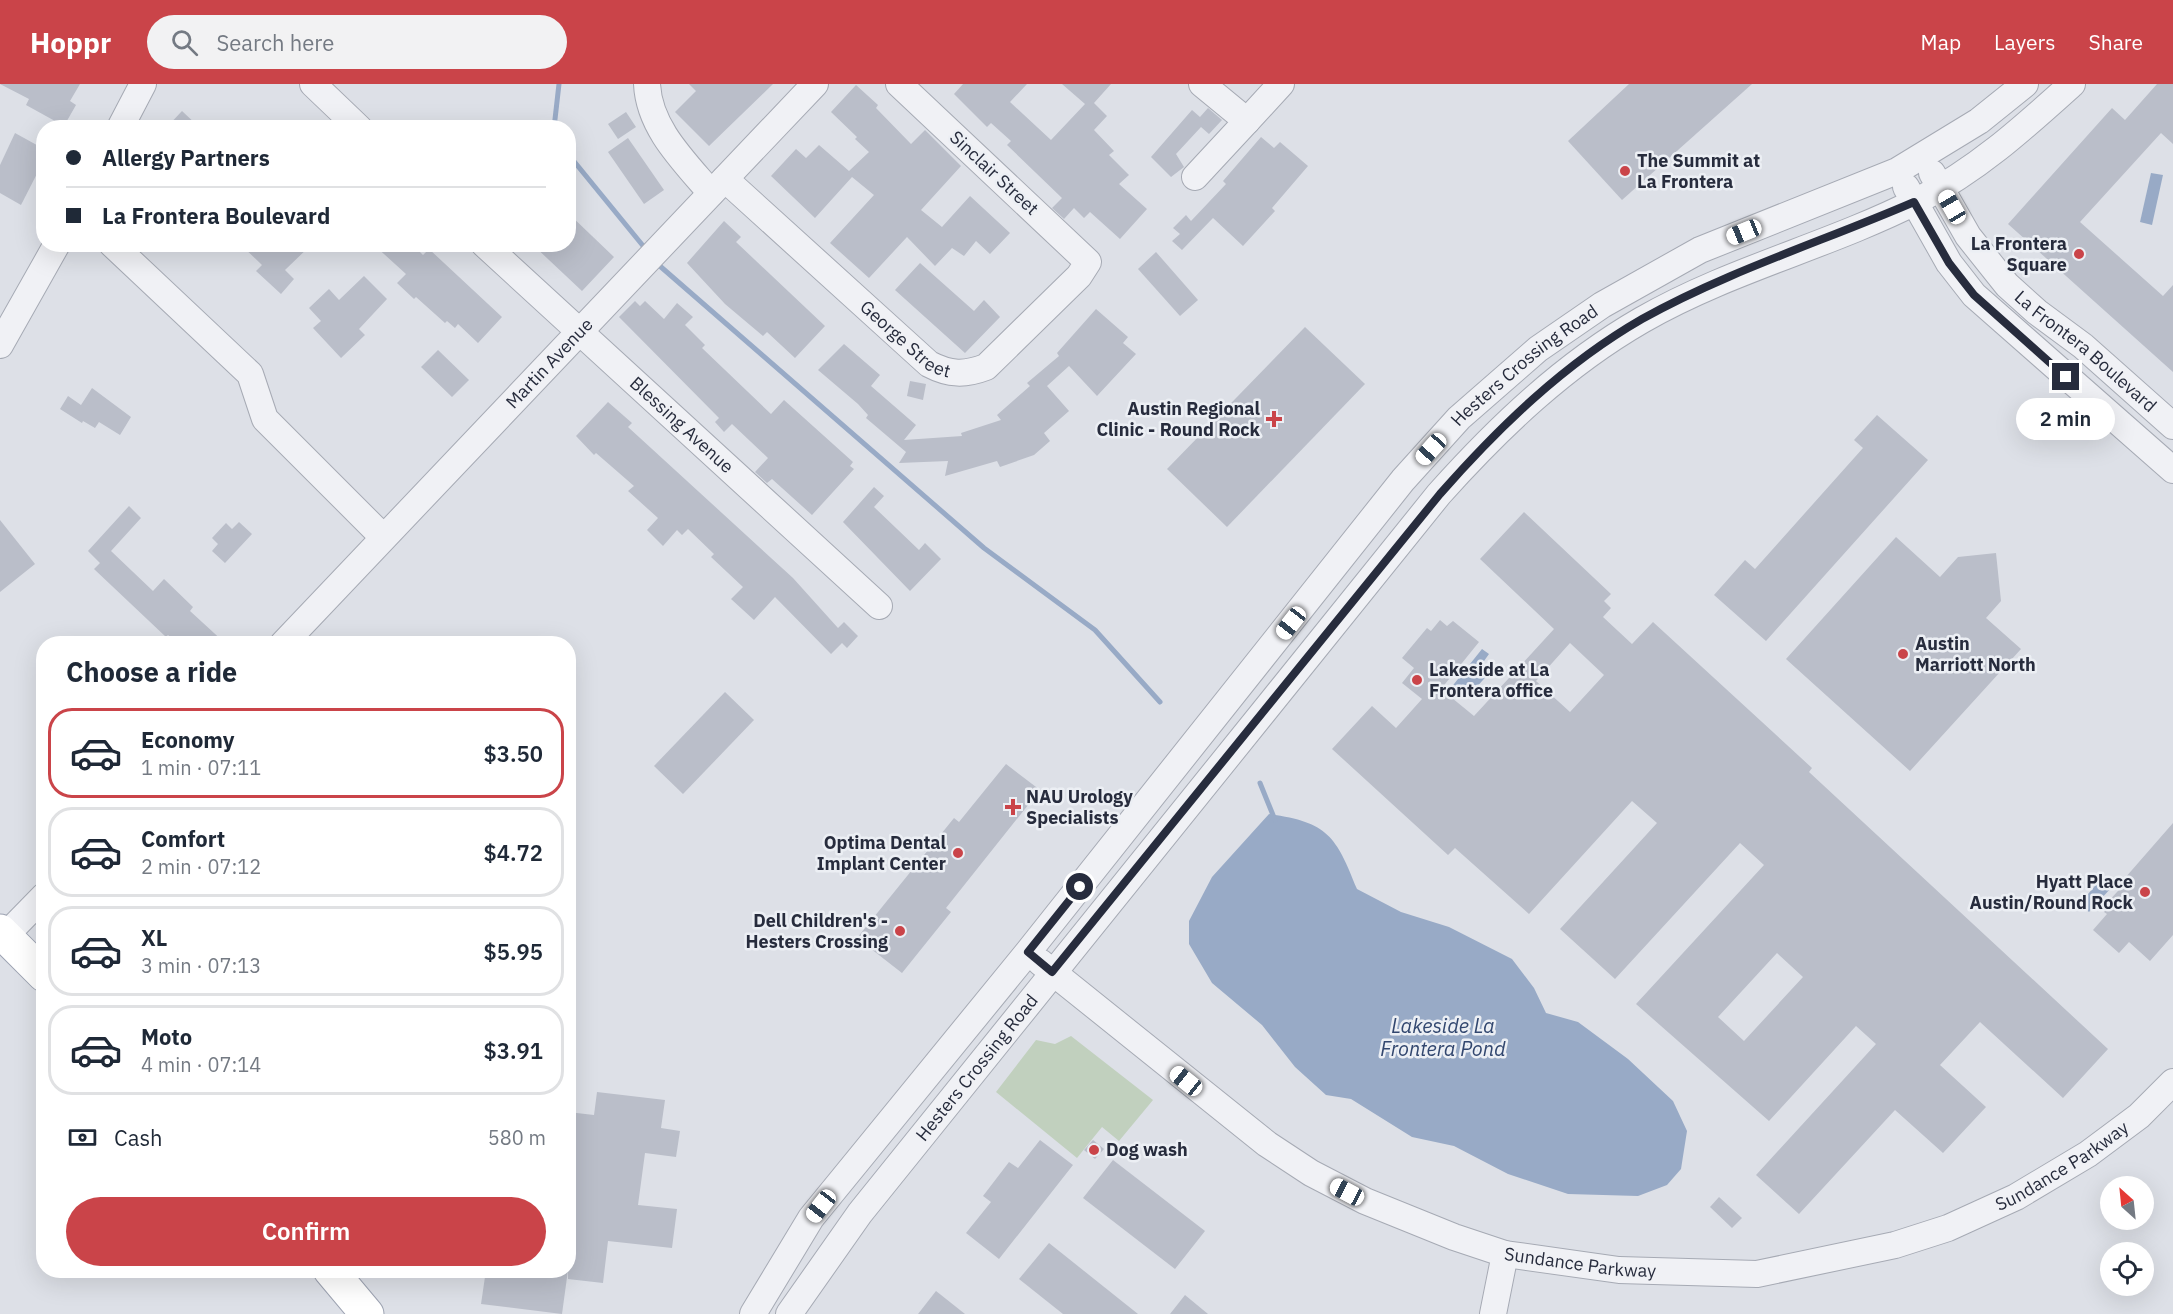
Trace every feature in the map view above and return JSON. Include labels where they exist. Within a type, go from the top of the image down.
[{"type":"main road","points":[[3,934],[36,967]]},
{"type":"main road","points":[[337,1278],[367,1314]]},
{"type":"street","points":[[124,120],[143,84]]},
{"type":"street","points":[[313,84],[351,120]]},
{"type":"street","name":"George Street","points":[[647,84],[654,116],[672,147],[929,364],[943,371],[957,374],[972,372],[992,362],[1079,276],[1088,262]]},
{"type":"street","name":"Martin Avenue","points":[[290,636],[815,84]]},
{"type":"street","name":"Sinclair Street","points":[[900,84],[1088,262]]},
{"type":"street","points":[[1202,84],[1247,122]]},
{"type":"street","points":[[1195,177],[1281,84]]},
{"type":"street","name":"Hesters Crossing Road","points":[[756,1311],[811,1218],[1028,952],[1403,480],[1459,418],[1538,349],[1656,272],[1700,250],[1897,171],[1979,121],[2025,84]]},
{"type":"street","name":"Hesters Crossing Road","points":[[789,1314],[860,1213],[1052,972],[1440,494],[1480,449],[1540,392],[1598,348],[1642,320],[1690,295],[1914,202],[1941,188],[2002,147],[2072,84]]},
{"type":"street","name":"La Frontera Boulevard","points":[[1922,156],[1968,236],[2007,285],[2037,312],[2084,346],[2173,426]]},
{"type":"street","name":"La Frontera Boulevard","points":[[1897,171],[1949,263],[1974,295],[2173,470]]},
{"type":"street","points":[[0,345],[52,252]]},
{"type":"street","points":[[120,252],[250,374],[265,419],[383,537]]},
{"type":"street","name":"Blessing Avenue","points":[[493,252],[879,606]]},
{"type":"street","points":[[3,934],[36,903]]},
{"type":"street","name":"Sundance Parkway","points":[[1028,952],[1238,1122],[1311,1173],[1389,1212],[1505,1254],[1619,1270],[1757,1274],[1895,1245],[1948,1227],[2026,1191],[2088,1154],[2139,1116],[2173,1082]]},
{"type":"street","points":[[1493,1314],[1505,1254]]},
{"type":"green space","points":[[1071,1036],[1153,1100],[1119,1141],[1102,1127],[1077,1158],[996,1092],[1036,1040],[1055,1044]]},
{"type":"water","points":[[2151,173],[2163,175],[2152,225],[2140,222]]},
{"type":"water","points":[[1482,649],[1489,654],[1484,661],[1484,667],[1490,672],[1475,689],[1471,686],[1462,688],[1457,695],[1450,689]]},
{"type":"water","name":"Lakeside La Frontera Pond","points":[[1269,814],[1305,822],[1317,827],[1327,835],[1343,856],[1357,889],[1401,912],[1449,927],[1512,959],[1534,988],[1546,1013],[1578,1022],[1628,1059],[1673,1101],[1687,1131],[1681,1169],[1667,1185],[1638,1196],[1568,1194],[1508,1174],[1454,1146],[1412,1137],[1351,1099],[1326,1095],[1295,1067],[1262,1025],[1212,983],[1189,944],[1189,921],[1212,877]]},
{"type":"water","points":[[2101,879],[2111,888],[2089,912],[2081,905],[2082,901]]},
{"type":"building","points":[[0,84],[80,84],[70,101],[76,105],[67,120],[53,120],[26,105],[29,99]]},
{"type":"building","points":[[689,84],[773,84],[709,146],[675,112],[696,91]]},
{"type":"building","points":[[963,84],[1027,84],[1010,102],[1051,140],[1085,104],[1062,84],[1111,84],[1094,103],[1107,116],[1094,130],[1114,151],[1109,155],[1129,175],[1119,184],[1147,209],[1120,239],[1090,212],[1084,218],[1074,208],[1064,219],[1052,208],[1062,198],[1007,145],[1011,141],[991,123],[987,127],[954,94]]},
{"type":"building","name":"The Summit at La Frontera","points":[[1629,84],[1752,84],[1622,200],[1568,141]]},
{"type":"building","name":"La Frontera Square","points":[[2157,84],[2173,84],[2173,144],[2161,133],[2080,222],[2163,296],[2173,285],[2173,372],[2008,224],[2112,108],[2125,120]]},
{"type":"building","points":[[856,85],[878,105],[876,108],[911,144],[925,130],[961,166],[921,210],[942,227],[970,196],[1010,233],[990,254],[976,241],[964,256],[952,248],[935,266],[907,237],[869,278],[830,243],[874,195],[852,177],[815,218],[771,176],[796,149],[806,158],[819,145],[849,171],[869,152],[831,112]]},
{"type":"building","points":[[1208,108],[1222,120],[1209,134],[1201,127],[1176,154],[1184,167],[1171,177],[1151,157],[1192,110],[1200,117]]},
{"type":"building","points":[[182,111],[192,120],[174,120]]},
{"type":"building","points":[[626,112],[636,127],[618,139],[608,124]]},
{"type":"building","points":[[15,133],[36,145],[36,176],[21,205],[0,193],[0,165]]},
{"type":"building","points":[[1261,137],[1274,148],[1280,142],[1308,166],[1272,208],[1275,211],[1243,246],[1213,218],[1182,250],[1172,241],[1180,234],[1173,228],[1186,215],[1191,221],[1226,184],[1223,181]]},
{"type":"building","points":[[628,138],[664,190],[644,204],[608,152]]},
{"type":"building","points":[[576,221],[614,257],[582,291],[541,252],[576,252]]},
{"type":"building","points":[[724,221],[741,237],[736,242],[825,326],[795,358],[767,332],[763,336],[725,304],[687,263]]},
{"type":"building","points":[[248,252],[304,252],[285,270],[294,279],[281,294],[256,271],[262,265]]},
{"type":"building","points":[[382,252],[420,252],[423,255],[426,252],[432,252],[502,317],[478,343],[458,324],[455,328],[447,321],[445,323],[397,283],[406,274]]},
{"type":"building","points":[[1156,252],[1198,300],[1180,316],[1138,269]]},
{"type":"building","points":[[920,263],[974,311],[984,300],[1000,317],[965,353],[895,290]]},
{"type":"building","points":[[364,276],[387,299],[359,329],[365,335],[341,358],[313,328],[321,321],[309,308],[329,289],[339,300]]},
{"type":"building","points":[[635,301],[640,306],[645,301],[664,319],[677,303],[693,317],[685,325],[705,345],[702,348],[771,414],[784,400],[853,462],[850,466],[854,469],[812,515],[772,479],[767,483],[755,472],[768,458],[732,424],[724,432],[715,422],[719,418],[619,317]]},
{"type":"building","points":[[1096,309],[1128,337],[1123,343],[1136,354],[1097,396],[1069,366],[1047,386],[1069,411],[1044,433],[1050,441],[1034,455],[1000,467],[997,461],[945,476],[948,461],[899,463],[906,452],[866,418],[868,415],[858,404],[818,370],[844,344],[880,375],[871,386],[916,425],[904,440],[962,436],[961,433],[1001,420],[997,415],[1030,386],[1027,383],[1059,356],[1057,353]]},
{"type":"building","name":"Austin Regional Clinic - Round Rock","points":[[1305,327],[1365,384],[1227,527],[1167,469]]},
{"type":"building","points":[[438,350],[469,380],[452,397],[421,367]]},
{"type":"building","points":[[910,381],[926,384],[923,400],[907,396]]},
{"type":"building","points":[[92,388],[131,417],[120,435],[99,422],[95,428],[83,421],[82,423],[60,409],[68,396],[81,405]]},
{"type":"building","points":[[608,402],[632,423],[628,427],[793,578],[838,628],[844,622],[858,636],[847,648],[842,643],[831,654],[775,597],[754,620],[731,599],[743,587],[711,557],[714,554],[688,529],[682,535],[677,530],[663,546],[647,530],[658,518],[628,491],[634,486],[596,453],[594,455],[576,436]]},
{"type":"building","points":[[1877,415],[1928,460],[1766,641],[1714,595],[1745,560],[1755,569],[1863,448],[1854,440]]},
{"type":"building","points":[[874,487],[884,496],[874,507],[919,550],[925,543],[941,559],[910,591],[843,522]]},
{"type":"building","points":[[129,506],[141,518],[111,551],[153,591],[164,579],[193,607],[190,611],[217,636],[165,636],[94,569],[100,563],[88,551]]},
{"type":"building","points":[[1524,512],[1611,594],[1604,601],[1611,608],[1603,617],[1632,644],[1653,622],[1812,768],[1809,772],[2108,1049],[2063,1098],[1980,1022],[1940,1065],[1986,1107],[1943,1153],[1895,1110],[1799,1214],[1756,1175],[1876,1044],[1856,1026],[1769,1121],[1636,1004],[1764,865],[1740,843],[1615,979],[1560,929],[1657,823],[1632,801],[1529,914],[1455,848],[1448,855],[1332,749],[1372,706],[1396,728],[1422,699],[1402,683],[1414,668],[1402,658],[1427,628],[1431,631],[1440,620],[1447,626],[1453,621],[1479,642],[1441,689],[1474,716],[1554,629],[1480,559]],"holes":[[[1570,643],[1604,675],[1570,712],[1536,681]],[[1777,953],[1803,977],[1744,1041],[1718,1017]]]},
{"type":"building","points":[[0,520],[35,564],[0,592]]},
{"type":"building","points":[[239,522],[252,534],[225,563],[212,551],[218,544],[212,538],[226,523],[232,529]]},
{"type":"building","name":"Austin Marriott North","points":[[1896,537],[1940,577],[1958,557],[1996,553],[2001,601],[1986,618],[2021,649],[1910,771],[1786,659]]},
{"type":"building","points":[[725,692],[754,720],[683,794],[654,766]]},
{"type":"building","points":[[1006,764],[1040,790],[946,908],[951,912],[902,973],[857,938],[954,818],[959,822]]},
{"type":"building","name":"Hyatt Place Austin/Round Rock","points":[[2173,823],[2173,935],[2150,961],[2129,942],[2119,953],[2093,930],[2107,914],[2104,912],[2109,907],[2106,904],[2128,880],[2125,878]]},
{"type":"building","points":[[597,1092],[665,1100],[661,1128],[680,1131],[676,1157],[645,1153],[638,1205],[677,1209],[672,1248],[608,1241],[603,1283],[568,1279],[576,1278],[576,1113],[594,1115]]},
{"type":"building","points":[[1040,1140],[1073,1165],[999,1259],[966,1233],[991,1202],[983,1196],[1009,1162],[1018,1168]]},
{"type":"building","name":"Dog wash","points":[[1093,1140],[1104,1149],[1095,1159],[1084,1150]]},
{"type":"building","points":[[1113,1160],[1205,1231],[1175,1269],[1083,1198]]},
{"type":"building","points":[[1719,1197],[1742,1218],[1732,1228],[1710,1207]]},
{"type":"building","points":[[1049,1243],[1138,1314],[1063,1314],[1019,1279]]},
{"type":"building","points":[[485,1278],[567,1278],[562,1314],[481,1304]]},
{"type":"building","points":[[936,1291],[965,1314],[918,1314]]},
{"type":"building","points":[[1185,1295],[1208,1314],[1170,1314]]},
{"type":"waterway","points":[[555,120],[559,84]]},
{"type":"waterway","points":[[576,164],[644,247]]},
{"type":"waterway","points":[[661,267],[984,548],[1095,630],[1160,702]]},
{"type":"waterway","points":[[1260,783],[1275,820]]},
{"type":"place","name":"The Summit at La Frontera","points":[[1625,171]]},
{"type":"place","name":"La Frontera Square","points":[[2079,254]]},
{"type":"place","name":"Austin Regional Clinic - Round Rock","points":[[1274,419]]},
{"type":"place","name":"Austin Marriott North","points":[[1903,654]]},
{"type":"place","name":"Lakeside at La Frontera office","points":[[1417,680]]},
{"type":"place","name":"NAU Urology Specialists","points":[[1013,807]]},
{"type":"place","name":"Optima Dental Implant Center","points":[[958,853]]},
{"type":"place","name":"Hyatt Place Austin/Round Rock","points":[[2145,892]]},
{"type":"place","name":"Dell Children's - Hesters Crossing","points":[[900,931]]},
{"type":"place","name":"Dog wash","points":[[1094,1150]]},
{"type":"route","points":[[1080,887],[1028,952],[1052,972],[1440,494],[1480,449],[1540,392],[1598,348],[1642,320],[1690,295],[1914,202],[1938,246],[1974,295],[2066,377]]}]
